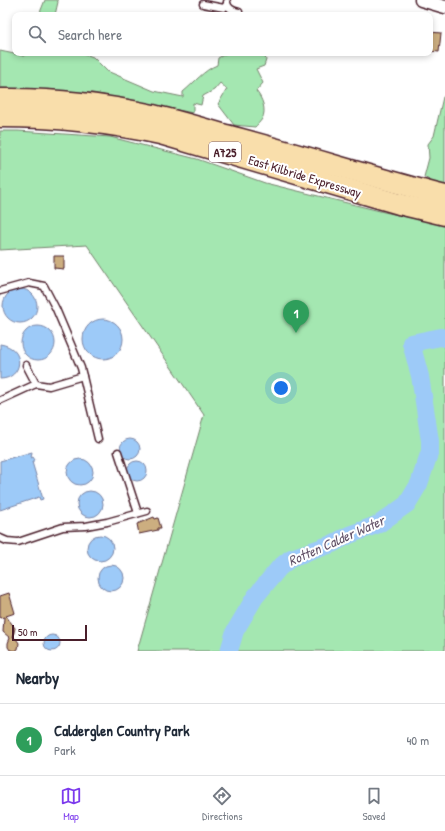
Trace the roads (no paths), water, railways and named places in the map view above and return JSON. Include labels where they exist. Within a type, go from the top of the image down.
[{"type":"highway","name":"East Kilbride Expressway","points":[[0,99],[56,100],[107,106],[153,116],[282,150],[387,181],[445,196]]},
{"type":"highway","name":"East Kilbride Expressway","points":[[0,117],[48,117],[120,125],[160,134],[399,204],[445,215]]},
{"type":"street","points":[[421,0],[445,7]]},
{"type":"lane","points":[[203,4],[224,8],[227,2]]},
{"type":"lane","points":[[227,2],[232,10],[239,12]]},
{"type":"lane","points":[[0,291],[29,283],[44,286],[56,309],[81,368],[98,439]]},
{"type":"lane","points":[[26,365],[36,384]]},
{"type":"lane","points":[[1,400],[36,384],[49,386],[83,376]]},
{"type":"lane","points":[[118,452],[138,513]]},
{"type":"lane","points":[[0,538],[7,541],[18,542],[63,527],[72,525],[86,526],[107,522],[147,511]]},
{"type":"water","points":[[17,289],[23,289],[27,290],[34,296],[37,306],[36,313],[30,320],[23,323],[17,323],[13,322],[6,316],[3,309],[3,303],[4,299],[10,292]]},
{"type":"water","points":[[107,319],[114,322],[120,328],[123,339],[122,347],[114,356],[107,359],[99,359],[92,356],[84,347],[83,335],[86,328],[95,320]]},
{"type":"water","points":[[35,326],[41,326],[45,327],[52,333],[55,343],[54,350],[48,357],[41,360],[35,360],[31,359],[24,353],[21,346],[21,340],[22,336],[28,329]]},
{"type":"water","points":[[0,344],[15,351],[19,363],[14,374],[8,378],[0,379]]},
{"type":"water","points":[[126,439],[134,439],[140,445],[140,453],[134,459],[126,459],[120,453],[120,445]]},
{"type":"water","points":[[32,452],[31,458],[33,457],[35,460],[32,462],[43,499],[40,500],[39,497],[0,510],[0,461]]},
{"type":"water","points":[[80,459],[89,463],[93,472],[89,481],[80,485],[71,481],[67,472],[71,463]]},
{"type":"water","points":[[137,461],[144,464],[147,471],[144,478],[137,481],[130,478],[127,471],[130,464]]},
{"type":"water","points":[[90,491],[99,495],[103,504],[99,513],[90,517],[81,513],[77,504],[81,495]]},
{"type":"water","points":[[100,535],[109,539],[113,548],[109,557],[100,561],[91,557],[87,548],[91,539]]},
{"type":"water","points":[[111,565],[120,569],[124,578],[120,587],[111,591],[102,587],[98,578],[102,569]]},
{"type":"water","points":[[49,635],[55,635],[60,640],[58,649],[55,651],[49,651],[44,646],[44,640]]},
{"type":"waterway","name":"Rotten Calder Water","points":[[229,651],[235,631],[255,597],[279,568],[291,558],[332,544],[349,535],[379,524],[407,504],[419,484],[430,451],[430,441],[420,376],[411,343],[441,337],[445,338]]},
{"type":"place","name":"Calderglen Country Park","points":[[296,333]]}]
